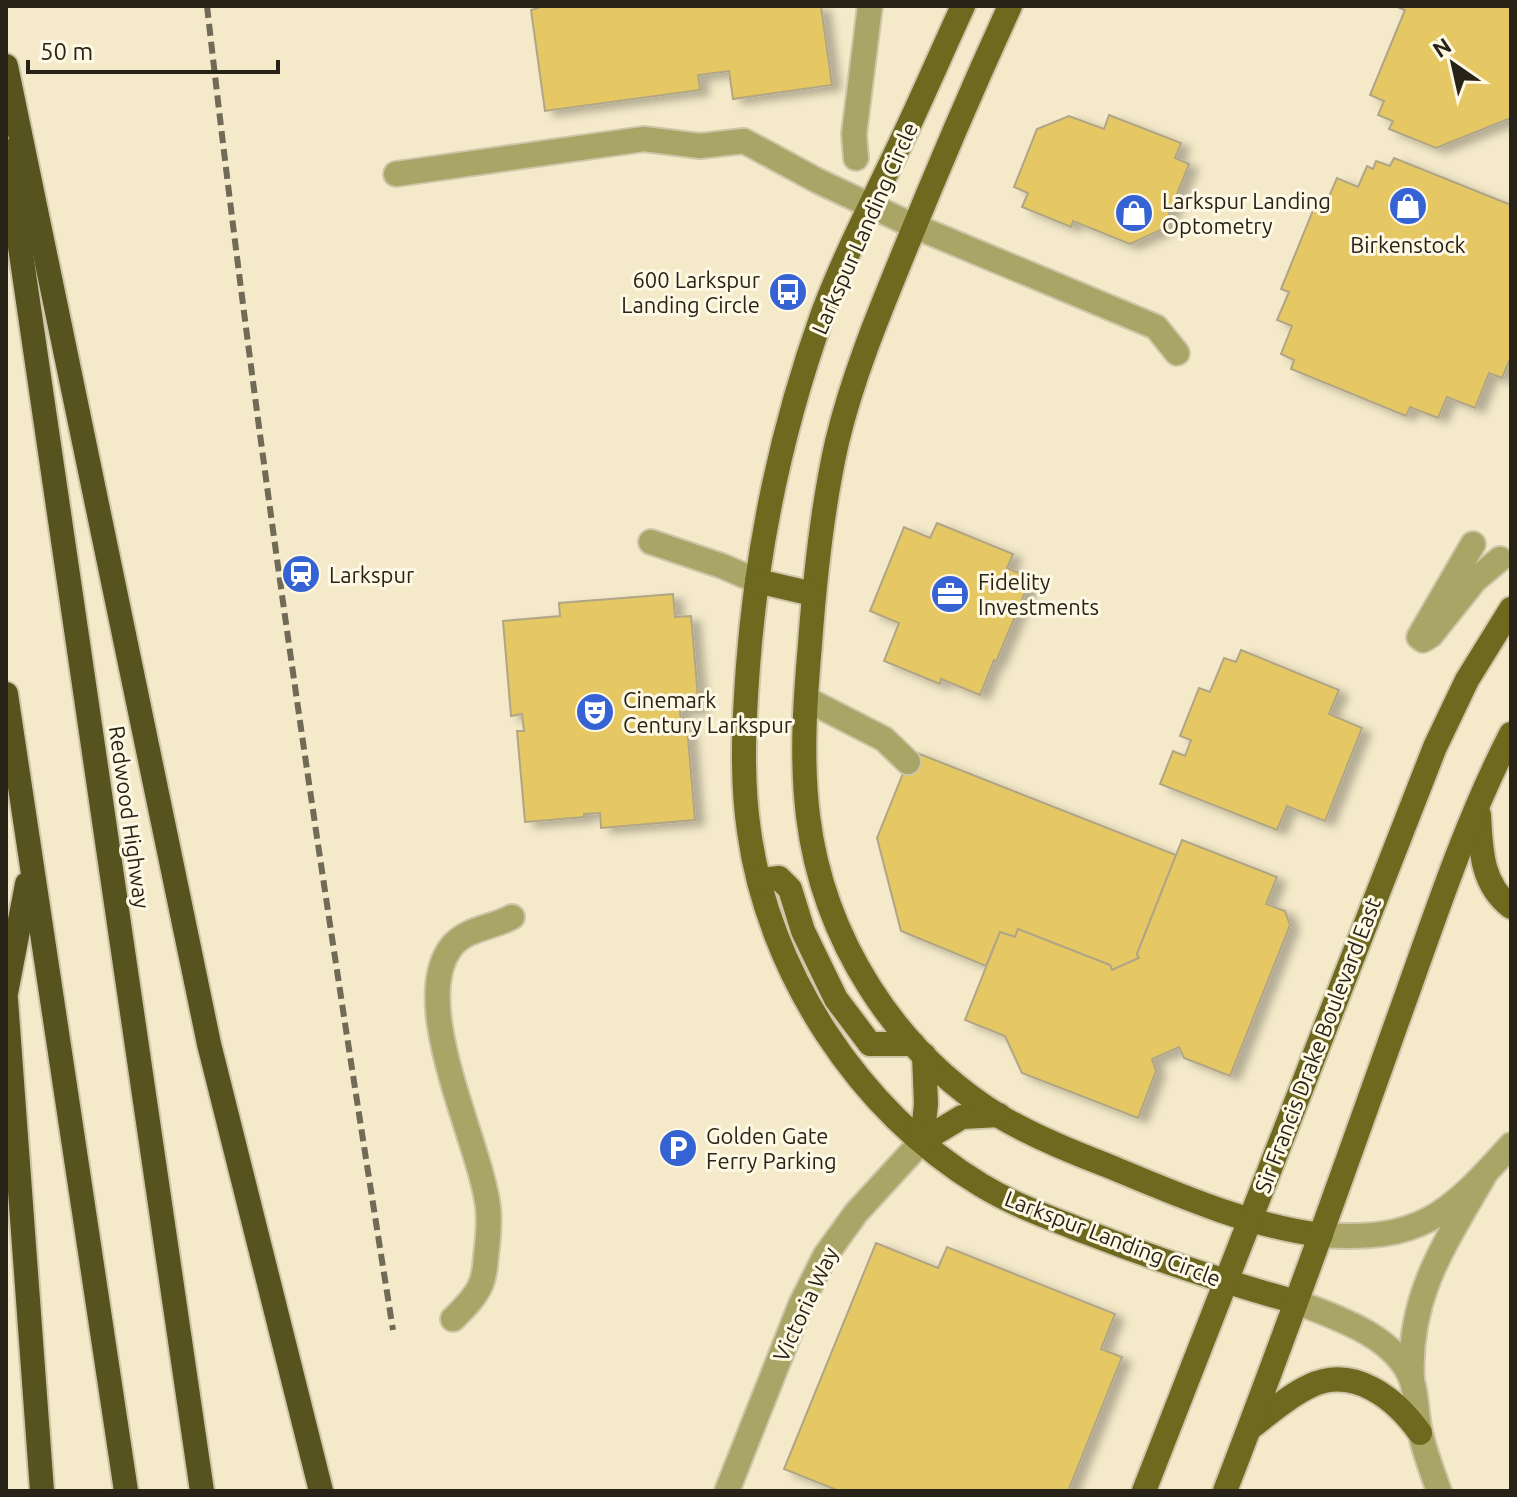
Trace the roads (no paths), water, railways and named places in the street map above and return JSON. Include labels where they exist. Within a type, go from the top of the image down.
[{"type":"highway","points":[[6,66],[209,1044],[321,1491]]},
{"type":"highway","name":"Redwood Highway","points":[[6,151],[202,1491]]},
{"type":"highway","points":[[6,694],[126,1491]]},
{"type":"highway","points":[[6,993],[31,866]]},
{"type":"highway","points":[[6,1000],[42,1491]]},
{"type":"main road","name":"Larkspur Landing Circle","points":[[963,6],[823,313],[795,400],[774,483],[757,581],[746,689],[748,821],[759,880],[783,950],[810,1005],[874,1094],[922,1141],[960,1171],[1002,1197],[1160,1261],[1296,1302]]},
{"type":"main road","name":"Larkspur Landing Circle","points":[[1010,6],[872,330],[845,414],[826,499],[813,594],[806,699],[805,786],[814,853],[823,889],[851,955],[889,1016],[918,1050],[968,1094],[999,1115],[1064,1148],[1249,1221],[1321,1235]]},
{"type":"main road","points":[[757,581],[813,594]]},
{"type":"main road","name":"Sir Francis Drake Boulevard East","points":[[1144,1491],[1435,747],[1467,680],[1511,609]]},
{"type":"main road","points":[[1225,1491],[1417,966],[1479,804],[1511,734]]},
{"type":"main road","points":[[1479,804],[1480,845],[1488,879],[1497,895],[1511,907]]},
{"type":"main road","points":[[759,880],[779,878],[790,889],[803,931],[836,999],[870,1044],[918,1050],[926,1104],[922,1141]]},
{"type":"main road","points":[[922,1141],[962,1117],[999,1115]]},
{"type":"main road","points":[[1250,1428],[1311,1385],[1335,1380],[1359,1383],[1382,1393],[1403,1411],[1420,1433]]},
{"type":"street","points":[[856,158],[854,134],[870,6]]},
{"type":"street","points":[[396,174],[644,139],[700,146],[744,141],[818,181],[914,226],[1156,327],[1177,353]]},
{"type":"street","points":[[651,542],[757,581]]},
{"type":"street","points":[[1473,544],[1419,637],[1423,640],[1431,635],[1475,580],[1500,559]]},
{"type":"street","points":[[806,699],[884,739],[908,762]]},
{"type":"street","points":[[453,1319],[480,1287],[485,1270],[488,1205],[439,1027],[437,977],[451,948],[461,939],[473,931],[494,927],[512,917]]},
{"type":"street","name":"Victoria Way","points":[[727,1491],[801,1304],[825,1256],[856,1213],[922,1141]]},
{"type":"street","points":[[1321,1235],[1370,1236],[1413,1227],[1450,1207],[1511,1145]]},
{"type":"street","points":[[1439,1491],[1420,1433],[1412,1381],[1416,1317],[1423,1290],[1437,1258],[1485,1174]]},
{"type":"street","points":[[1296,1302],[1345,1320],[1371,1335],[1394,1355],[1412,1381]]},
{"type":"railway","points":[[207,6],[247,338],[292,669],[393,1330]]},
{"type":"place","name":"Birkenstock","points":[[1408,206]]},
{"type":"place","name":"Larkspur Landing Optometry","points":[[1134,213]]},
{"type":"place","name":"600 Larkspur Landing Circle","points":[[788,292]]},
{"type":"place","name":"Larkspur","points":[[301,574]]},
{"type":"place","name":"Fidelity Investments","points":[[950,594]]},
{"type":"place","name":"Cinemark Century Larkspur","points":[[595,712]]},
{"type":"place","name":"Golden Gate Ferry Parking","points":[[678,1148]]}]
